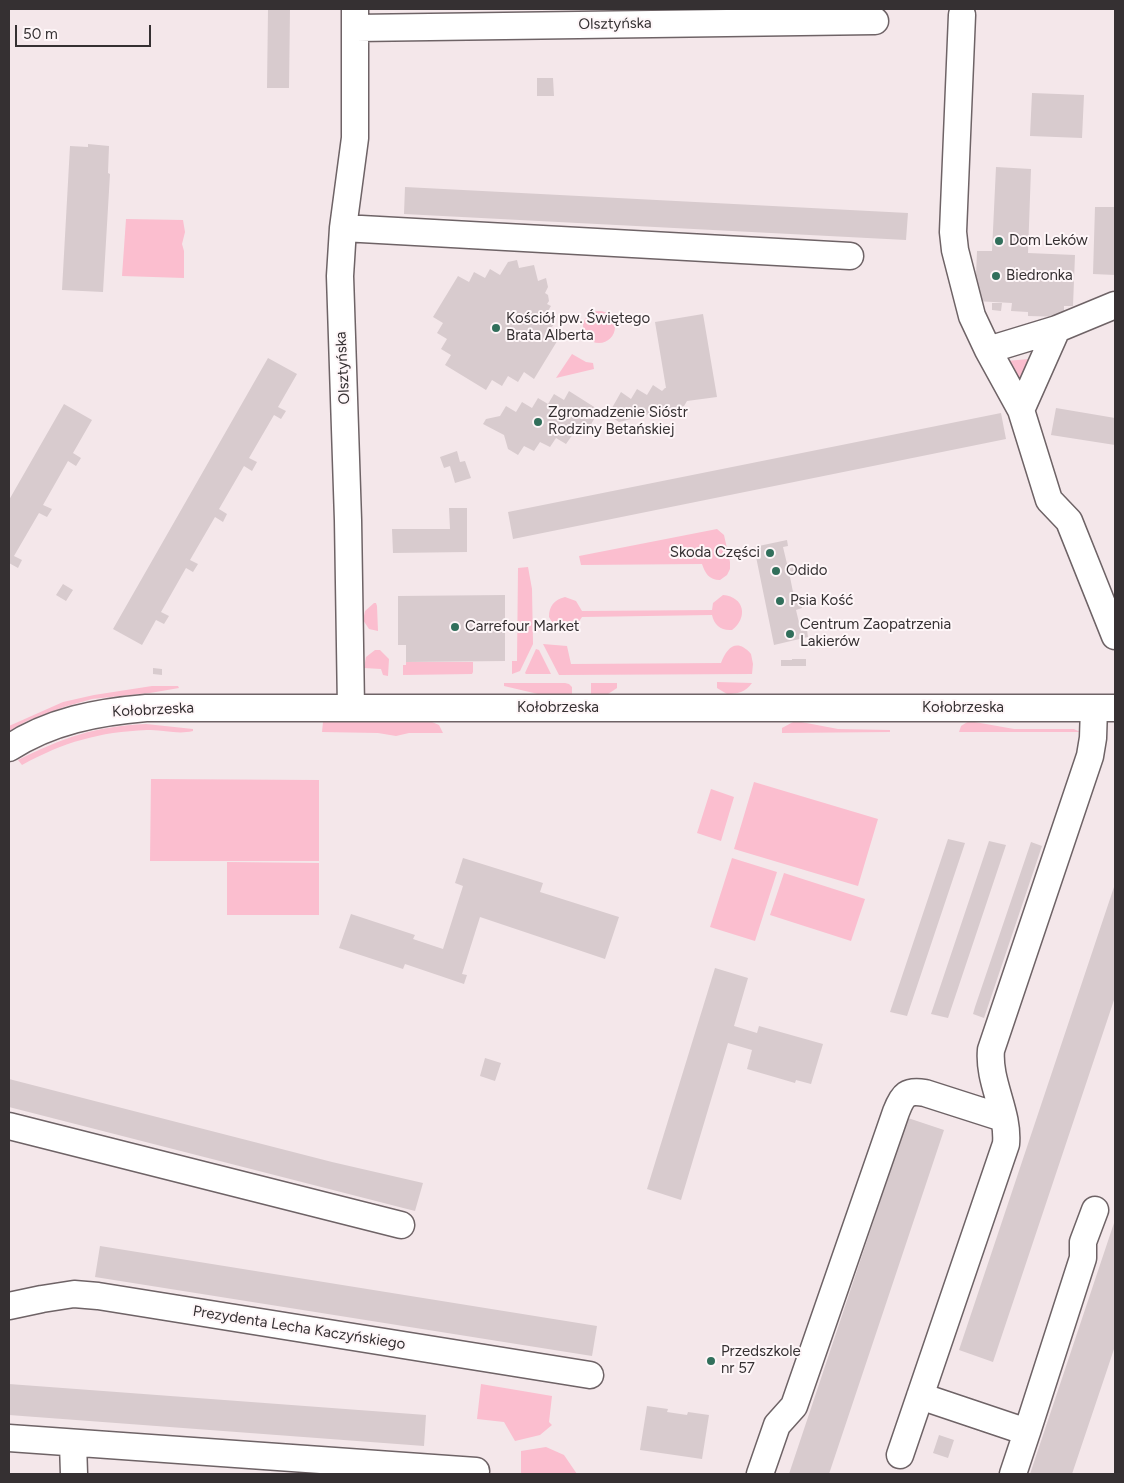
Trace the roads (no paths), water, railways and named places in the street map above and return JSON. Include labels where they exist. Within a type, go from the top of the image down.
[{"type":"street","points":[[962,15],[953,232],[954,250],[972,316],[988,350],[1021,410],[1049,500],[1070,522],[1115,636]]},
{"type":"street","name":"Olsztyńska","points":[[351,708],[348,520],[340,276],[343,228],[354,138],[356,18],[875,21]]},
{"type":"street","points":[[343,228],[850,256]]},
{"type":"street","points":[[988,350],[1057,329],[1115,305]]},
{"type":"street","points":[[1021,410],[1057,329]]},
{"type":"street","name":"Kołobrzeska","points":[[9,748],[29,737],[67,721],[120,710],[146,708],[1105,708]]},
{"type":"street","points":[[900,1455],[1006,1144],[1003,1118],[991,1068],[991,1050],[1090,756],[1093,738],[1105,708]]},
{"type":"street","points":[[760,1474],[777,1425],[794,1406],[896,1112],[905,1095],[913,1091],[925,1093],[1003,1118]]},
{"type":"street","points":[[9,1126],[401,1226]]},
{"type":"street","points":[[1013,1474],[1083,1258],[1083,1242],[1094,1210]]},
{"type":"street","name":"Prezydenta Lecha Kaczyńskiego","points":[[9,1306],[74,1294],[98,1296],[590,1374]]},
{"type":"street","points":[[920,1396],[1027,1432]]},
{"type":"street","points":[[9,1438],[476,1471]]},
{"type":"street","points":[[73,1443],[74,1474]]},
{"type":"place","name":"Dom Leków","points":[[999,241]]},
{"type":"place","name":"Biedronka","points":[[996,276]]},
{"type":"place","name":"Kościół pw. Świętego Brata Alberta","points":[[496,328]]},
{"type":"place","name":"Zgromadzenie Sióstr Rodziny Betańskiej","points":[[538,422]]},
{"type":"place","name":"Skoda Części","points":[[770,553]]},
{"type":"place","name":"Odido","points":[[776,571]]},
{"type":"place","name":"Psia Kość","points":[[780,601]]},
{"type":"place","name":"Carrefour Market","points":[[455,627]]},
{"type":"place","name":"Centrum Zaopatrzenia Lakierów","points":[[790,634]]},
{"type":"place","name":"Przedszkole nr 57","points":[[711,1361]]}]
